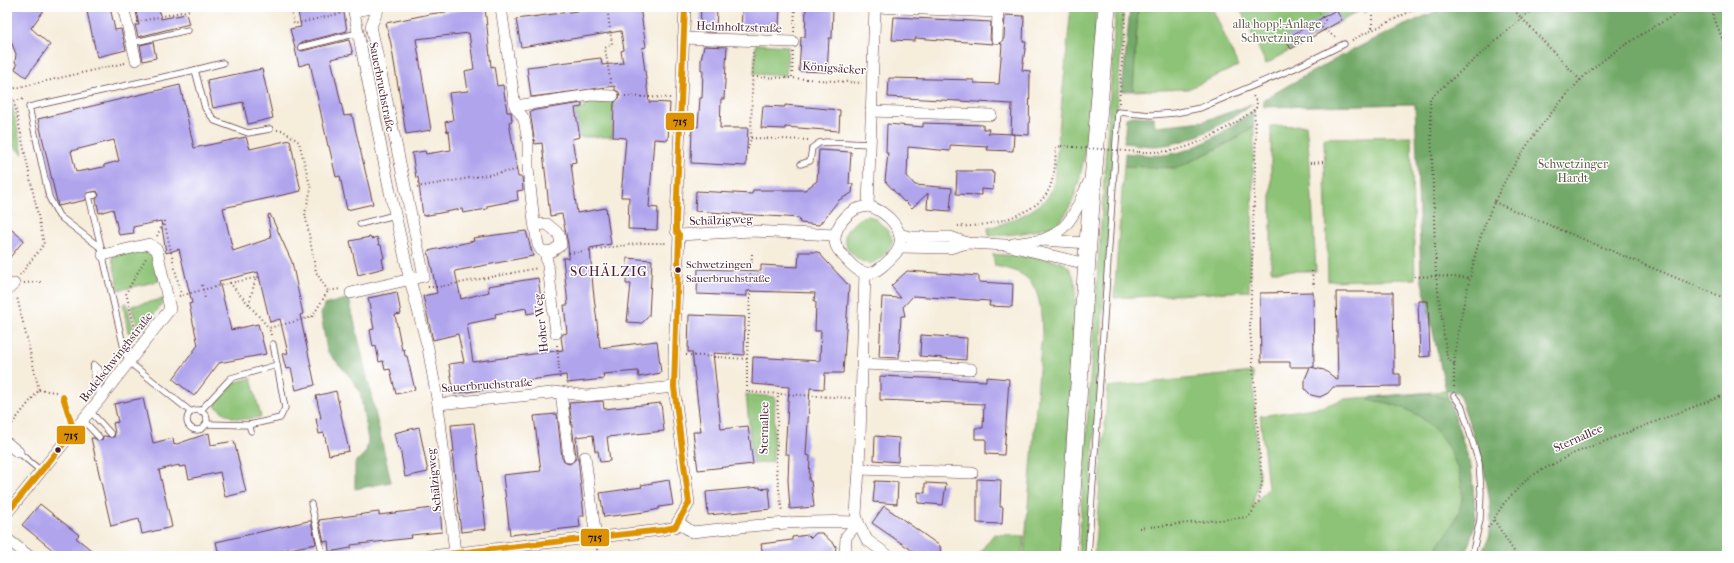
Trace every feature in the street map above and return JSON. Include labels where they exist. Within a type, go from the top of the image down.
[{"type":"main road","points":[[1068,556],[1088,243],[1107,7]]},
{"type":"street","points":[[122,7],[136,60]]},
{"type":"street","name":"Sauerbruchstraße","points":[[351,293],[411,283],[424,276],[371,26],[378,7],[353,9],[395,215],[411,283],[428,348],[438,404],[561,392],[586,396],[674,387]]},
{"type":"street","name":"Hoher Weg","points":[[501,7],[515,106],[524,119],[528,142],[528,168],[535,225],[538,245],[541,250],[545,252],[548,266],[556,333]]},
{"type":"street","name":"Helmholtzstraße","points":[[679,239],[676,231],[676,219],[685,7]]},
{"type":"street","name":"Königsäcker","points":[[868,206],[875,7],[998,9],[997,38]]},
{"type":"street","name":"Helmholtzstraße","points":[[683,38],[793,42]]},
{"type":"street","points":[[515,106],[591,95],[613,96]]},
{"type":"street","points":[[871,111],[991,115]]},
{"type":"street","points":[[1043,240],[1059,231],[1066,224],[1074,213],[1094,172]]},
{"type":"street","points":[[868,206],[882,211],[897,227],[900,234],[899,247],[896,254],[878,270],[866,273],[853,267],[838,250],[835,235],[839,224],[856,209],[868,206]]},
{"type":"street","points":[[535,225],[547,224],[559,234],[560,245],[558,248],[545,252]]},
{"type":"street","name":"Schälzigweg","points":[[679,239],[752,231],[835,235]]},
{"type":"street","points":[[900,234],[910,237],[950,238],[967,243],[1006,245],[1087,264]]},
{"type":"street","points":[[430,556],[596,538],[675,527],[689,503],[674,387],[679,239]]},
{"type":"street","points":[[1006,245],[1043,240],[1088,243]]},
{"type":"street","points":[[899,247],[950,248],[967,243]]},
{"type":"street","points":[[102,251],[149,244],[153,246]]},
{"type":"street","name":"Bodelschwinghstraße","points":[[7,513],[170,309],[157,250],[153,246]]},
{"type":"street","points":[[866,273],[856,514],[858,522],[867,540],[889,556]]},
{"type":"street","points":[[863,364],[971,369]]},
{"type":"street","points":[[561,392],[569,457]]},
{"type":"street","name":"Schälzigweg","points":[[438,404],[455,553]]},
{"type":"street","points":[[7,443],[18,452]]},
{"type":"street","points":[[585,457],[596,538]]},
{"type":"street","points":[[859,469],[972,473]]},
{"type":"street","points":[[678,522],[692,532],[783,522],[858,522]]},
{"type":"street","points":[[845,556],[846,537],[858,522]]},
{"type":"street","points":[[7,539],[29,556]]},
{"type":"lane","points":[[131,43],[188,30]]},
{"type":"lane","points":[[301,47],[358,33]]},
{"type":"lane","points":[[1088,556],[1118,112],[1151,115],[1175,113],[1200,108],[1249,89],[1344,44]]},
{"type":"lane","points":[[102,251],[59,216],[49,197],[29,107],[223,63]]},
{"type":"lane","points":[[195,70],[205,108],[215,121],[248,133],[270,129]]},
{"type":"lane","points":[[801,164],[810,161],[812,148],[819,143],[869,144]]},
{"type":"lane","points":[[95,195],[89,196],[125,353],[129,362],[191,412],[200,411],[231,378],[277,365]]},
{"type":"lane","points":[[360,224],[395,215]]},
{"type":"lane","points":[[191,412],[187,420],[192,428],[198,430],[206,424],[250,428],[281,421],[285,408],[273,344]]},
{"type":"lane","points":[[98,387],[100,398]]},
{"type":"lane","points":[[63,395],[74,430]]},
{"type":"lane","points":[[1454,396],[1462,407],[1479,463],[1480,520],[1473,552],[1470,556]]},
{"type":"lane","points":[[200,411],[206,418],[206,424]]},
{"type":"lane","points":[[86,415],[111,434]]},
{"type":"lane","points":[[86,415],[99,437]]},
{"type":"lane","points":[[18,452],[41,471]]},
{"type":"lane","points":[[311,504],[323,556]]},
{"type":"path","points":[[126,24],[190,10],[190,7]]},
{"type":"path","points":[[290,7],[294,24],[353,9]]},
{"type":"path","points":[[607,7],[612,44],[605,48],[613,96],[681,99]]},
{"type":"path","name":"Königsäcker","points":[[795,7],[792,78],[873,84]]},
{"type":"path","points":[[1118,112],[1126,7]]},
{"type":"path","points":[[1315,7],[1325,20],[1322,28],[1344,44],[1419,7]]},
{"type":"path","points":[[1372,7],[1372,30]]},
{"type":"path","points":[[1511,7],[1581,81]]},
{"type":"path","points":[[1454,364],[1447,358],[1436,276],[1430,98],[1535,7]]},
{"type":"path","points":[[1454,396],[1454,364],[1460,319],[1479,242],[1494,202],[1514,164],[1533,136],[1591,70],[1624,45],[1689,7]]},
{"type":"path","points":[[1710,7],[1727,51]]},
{"type":"path","points":[[748,150],[751,138],[753,40]]},
{"type":"path","points":[[13,285],[44,244],[14,101],[7,91],[136,60]]},
{"type":"path","points":[[753,77],[792,78]]},
{"type":"path","points":[[1139,528],[1249,517],[1259,500],[1262,483],[1250,328],[1256,134],[1254,110],[1257,103],[1249,89]]},
{"type":"path","points":[[955,226],[969,227],[999,221],[1016,215],[1033,206],[1046,195],[1051,185],[1055,171],[1056,148],[1061,146],[1139,152],[1171,151],[1187,146],[1219,132],[1254,110]]},
{"type":"path","points":[[270,129],[282,130],[299,142],[311,189],[305,212],[316,272],[328,291]]},
{"type":"path","points":[[751,138],[811,140],[819,143]]},
{"type":"path","points":[[1310,163],[1324,162]]},
{"type":"path","points":[[406,189],[528,168]]},
{"type":"path","points":[[1494,202],[1727,299]]},
{"type":"path","points":[[139,349],[126,293],[153,246],[164,221],[181,295]]},
{"type":"path","points":[[558,248],[562,254],[679,239]]},
{"type":"path","points":[[752,254],[747,392],[778,394]]},
{"type":"path","points":[[411,283],[438,287],[548,266]]},
{"type":"path","points":[[1312,271],[1314,287]]},
{"type":"path","points":[[1415,277],[1436,276],[1470,278]]},
{"type":"path","points":[[249,304],[256,277]]},
{"type":"path","points":[[168,298],[259,277]]},
{"type":"path","points":[[13,285],[41,282]]},
{"type":"path","points":[[230,283],[269,328],[273,344]]},
{"type":"path","points":[[13,285],[39,390]]},
{"type":"path","points":[[202,285],[205,299]]},
{"type":"path","points":[[269,328],[312,317],[328,291],[346,288],[351,293]]},
{"type":"path","name":"Hoher Weg","points":[[556,333],[561,392]]},
{"type":"path","points":[[674,354],[747,359]]},
{"type":"path","points":[[39,390],[63,395]]},
{"type":"path","points":[[7,430],[39,390]]},
{"type":"path","name":"Sternallee","points":[[783,522],[776,465],[778,394],[862,398]]},
{"type":"path","name":"Sternallee","points":[[1485,532],[1504,503],[1529,477],[1572,454],[1727,394]]},
{"type":"path","points":[[1493,520],[1516,556]]},
{"type":"green space","points":[[1071,7],[1096,7],[1089,122],[1078,184],[1069,208],[1058,223],[1025,233],[989,236],[988,228],[1002,224],[1034,209],[1049,195],[1054,182]]},
{"type":"green space","points":[[1116,7],[1124,7],[1086,556],[1078,556]]},
{"type":"green space","points":[[1130,7],[1138,7],[1133,91],[1122,91]]},
{"type":"green space","points":[[1138,7],[1212,7],[1238,66],[1188,89],[1133,91]]},
{"type":"green space","name":"alla hopp!-Anlage Schwetzingen","points":[[1239,7],[1368,7],[1365,13],[1361,10],[1266,64]]},
{"type":"green space","name":"Schwetzinger Hardt","points":[[1447,7],[1727,7],[1727,556],[1480,556],[1490,534],[1491,515],[1486,479],[1476,442],[1458,392],[1446,391],[1421,277],[1415,104],[1264,107],[1263,100],[1353,50]]},
{"type":"green space","points":[[756,44],[788,46],[786,76],[754,74]]},
{"type":"green space","points":[[7,97],[11,100],[23,154],[7,141]]},
{"type":"green space","points":[[613,101],[612,137],[580,137],[575,110],[584,109],[584,103]]},
{"type":"green space","points":[[1253,104],[1218,126],[1181,141],[1155,146],[1124,143],[1126,118],[1132,116],[1154,117],[1155,126],[1204,121]]},
{"type":"green space","points":[[1253,111],[1254,126],[1234,140],[1177,168],[1124,166],[1125,153],[1157,155],[1187,150],[1199,145],[1232,126]]},
{"type":"green space","points":[[1306,125],[1310,163],[1316,271],[1271,271],[1271,126]]},
{"type":"green space","points":[[1254,126],[1249,291],[1114,298],[1124,166],[1177,168],[1234,140]]},
{"type":"green space","points":[[1411,136],[1415,279],[1328,281],[1324,138]]},
{"type":"green space","points":[[862,217],[873,217],[878,221],[889,232],[892,239],[891,247],[888,251],[870,264],[865,263],[851,253],[845,238],[847,230],[854,223]]},
{"type":"green space","points":[[146,249],[154,257],[159,281],[119,290],[112,258],[114,255]]},
{"type":"green space","points":[[993,254],[1041,258],[1065,264],[1071,271],[1076,286],[1067,479],[1061,556],[1024,556],[1042,334],[1040,309],[1036,291],[1027,278],[1016,272],[995,266]]},
{"type":"green space","points":[[349,298],[391,482],[355,489],[355,463],[366,452],[368,441],[360,392],[351,378],[327,351],[321,314],[324,305]]},
{"type":"green space","points":[[163,299],[164,302],[139,333],[131,306]]},
{"type":"green space","points":[[127,303],[134,332],[132,335],[128,332],[123,304]]},
{"type":"green space","points":[[1253,372],[1257,462],[1260,477],[1252,507],[1268,488],[1260,416],[1321,407],[1345,399],[1446,391],[1471,467],[1476,520],[1465,556],[1094,556],[1108,387]]},
{"type":"green space","points":[[251,378],[261,417],[246,419],[236,418],[226,414],[214,405],[236,382]]},
{"type":"green space","points":[[1426,393],[1449,399],[1471,467],[1476,520],[1465,556],[1430,556],[1453,525],[1462,499],[1462,484],[1459,474],[1450,451],[1442,438],[1433,427],[1411,412],[1384,402],[1368,400],[1372,397]]},
{"type":"green space","points":[[746,394],[775,397],[773,462],[753,464]]},
{"type":"green space","points":[[994,534],[1024,536],[1022,556],[977,556]]},
{"type":"building","points":[[7,7],[46,7],[31,28],[50,45],[26,77],[15,69],[17,65],[15,62],[16,54],[7,31]]},
{"type":"building","points":[[86,7],[110,7],[115,30],[121,29],[126,50],[97,57]]},
{"type":"building","points":[[135,7],[158,7],[161,19],[186,14],[189,24],[138,37],[135,25],[139,25]]},
{"type":"building","points":[[297,7],[343,7],[347,31],[300,43],[297,48],[302,51],[349,40],[353,54],[331,59],[344,116],[352,115],[373,204],[347,210],[340,176],[336,177],[328,146],[310,63],[299,66],[290,29],[301,27]]},
{"type":"building","points":[[485,7],[491,67],[494,66],[497,86],[503,85],[507,112],[511,112],[512,121],[509,122],[518,177],[522,177],[523,190],[517,191],[518,200],[487,206],[487,209],[463,213],[462,209],[423,216],[418,177],[416,178],[412,153],[425,151],[426,154],[451,150],[449,131],[447,132],[445,122],[453,120],[449,93],[468,91],[465,71],[474,69],[469,33],[416,39],[431,130],[406,134],[386,23],[430,14]]},
{"type":"building","points":[[584,7],[640,7],[646,47],[642,48],[649,102],[670,103],[668,140],[654,139],[649,207],[658,208],[657,230],[628,229],[629,197],[621,197],[626,138],[613,137],[614,103],[620,97],[619,92],[615,90],[615,86],[531,97],[527,67],[601,58],[602,65],[623,63],[621,51],[624,50],[621,31],[521,47],[516,19],[585,10]]},
{"type":"building","points":[[701,7],[717,7],[716,32],[705,32],[705,29],[700,29]]},
{"type":"building","points":[[768,7],[780,7],[779,26],[767,25],[767,28],[754,28],[754,31],[741,30],[742,10],[768,10]]},
{"type":"building","points":[[806,7],[833,7],[832,38],[829,38],[827,72],[799,71],[801,37],[805,37]]},
{"type":"building","points":[[1336,10],[1342,20],[1291,49],[1285,39]]},
{"type":"building","points":[[1005,15],[1024,16],[1023,42],[1026,42],[1022,70],[1030,71],[1029,135],[1011,134],[1012,104],[888,97],[889,78],[974,80],[974,83],[999,84],[1002,44],[1000,44],[1004,39]]},
{"type":"building","points":[[894,17],[991,22],[990,38],[993,44],[915,38],[915,41],[892,40]]},
{"type":"building","points":[[153,42],[156,58],[143,61],[140,45]]},
{"type":"building","points":[[704,46],[727,47],[724,99],[721,99],[720,128],[748,128],[746,166],[691,163],[692,126],[698,127],[700,98],[702,98],[703,70],[701,70],[701,60]]},
{"type":"building","points":[[262,69],[273,118],[248,124],[243,102],[213,108],[207,80]]},
{"type":"building","points":[[180,85],[194,148],[246,137],[250,149],[290,140],[301,191],[223,208],[233,251],[271,238],[268,215],[270,214],[292,262],[303,314],[300,315],[315,385],[296,390],[291,368],[286,369],[282,354],[288,353],[280,319],[270,322],[258,272],[219,281],[231,330],[258,324],[266,354],[219,363],[194,396],[173,379],[198,345],[189,304],[192,303],[179,249],[166,253],[161,221],[133,227],[134,233],[119,235],[113,209],[99,213],[96,199],[99,195],[97,191],[87,193],[86,200],[58,206],[38,119]],"holes":[[[114,140],[119,161],[104,165],[104,167],[76,172],[71,151]]]},
{"type":"building","points":[[582,103],[582,107],[575,108],[580,137],[572,139],[576,162],[571,163],[577,213],[606,208],[611,244],[590,248],[600,348],[657,341],[661,373],[639,377],[638,371],[603,374],[604,379],[567,383],[566,375],[515,382],[516,385],[454,394],[449,364],[464,362],[458,334],[433,340],[423,296],[437,293],[428,251],[474,241],[473,238],[526,231],[533,256],[455,271],[461,299],[489,292],[488,286],[538,278],[542,306],[536,307],[537,312],[527,314],[526,308],[495,314],[496,318],[467,324],[473,362],[563,350],[561,337],[563,334],[567,333],[564,305],[568,305],[563,258],[569,258],[568,244],[562,214],[550,216],[542,143],[535,144],[530,111]]},
{"type":"building","points":[[785,105],[840,110],[839,131],[785,127],[785,129],[761,128],[763,106],[785,107]]},
{"type":"building","points":[[923,123],[983,125],[983,129],[989,129],[988,133],[1014,134],[1013,151],[987,150],[988,147],[950,145],[950,151],[908,147],[907,176],[915,185],[952,188],[950,211],[927,209],[928,193],[912,208],[905,201],[904,202],[885,181],[888,153],[886,153],[887,124],[923,127]]},
{"type":"building","points":[[819,150],[851,152],[849,184],[853,184],[852,193],[839,200],[819,225],[800,223],[799,218],[695,211],[696,191],[752,194],[753,190],[805,190],[817,181]]},
{"type":"building","points":[[957,171],[992,171],[992,173],[994,173],[993,190],[981,189],[981,195],[956,194]]},
{"type":"building","points":[[7,226],[24,240],[7,261]]},
{"type":"building","points":[[370,237],[371,239],[377,237],[379,245],[381,245],[384,258],[382,259],[384,268],[358,275],[350,241]]},
{"type":"building","points":[[799,252],[818,252],[849,286],[843,373],[825,373],[824,389],[810,388],[806,455],[810,456],[809,481],[811,481],[814,507],[790,509],[788,480],[789,454],[785,454],[789,387],[752,384],[753,357],[820,361],[821,331],[815,331],[815,293],[747,291],[747,296],[697,294],[698,269],[761,271],[761,265],[798,267]]},
{"type":"building","points":[[627,258],[652,260],[649,316],[642,323],[627,322],[631,284],[626,284]]},
{"type":"building","points":[[907,271],[979,276],[979,282],[1013,284],[1012,307],[989,306],[990,301],[913,296],[903,307],[905,316],[901,316],[899,358],[879,357],[882,297],[901,298],[891,286]]},
{"type":"building","points":[[397,292],[401,314],[395,315],[402,350],[404,349],[405,356],[407,356],[415,390],[396,394],[390,369],[385,370],[383,361],[379,362],[376,346],[373,347],[370,330],[374,329],[368,298]]},
{"type":"building","points":[[1313,292],[1314,367],[1290,367],[1290,362],[1261,362],[1260,293]]},
{"type":"building","points":[[1336,292],[1393,292],[1394,374],[1400,374],[1400,386],[1333,387],[1328,393],[1320,397],[1311,395],[1305,389],[1305,379],[1310,367],[1324,370],[1338,380]]},
{"type":"building","points":[[1418,301],[1428,301],[1430,356],[1420,357]]},
{"type":"building","points":[[689,315],[745,317],[744,355],[713,353],[721,429],[748,426],[753,464],[698,470],[693,432],[701,432],[692,352],[688,352]]},
{"type":"building","points":[[921,335],[967,338],[966,360],[920,356]]},
{"type":"building","points":[[880,376],[986,381],[986,377],[1009,379],[1004,455],[986,454],[986,439],[975,439],[975,428],[983,428],[984,404],[880,400]]},
{"type":"building","points":[[336,391],[349,451],[329,455],[324,433],[319,434],[316,419],[321,418],[316,396]]},
{"type":"building","points":[[143,398],[153,443],[173,438],[174,445],[209,433],[211,445],[234,441],[246,492],[225,497],[220,472],[189,479],[186,466],[179,467],[179,465],[159,470],[172,527],[142,534],[139,519],[111,526],[91,438],[100,441],[102,440],[103,436],[114,437],[115,433],[113,423],[118,422],[114,404]]},
{"type":"building","points":[[603,401],[604,409],[661,403],[664,431],[607,437],[610,461],[600,462],[598,451],[595,451],[593,435],[576,437],[584,516],[579,516],[580,527],[510,535],[503,475],[541,471],[534,416],[557,414],[562,458],[566,463],[570,464],[575,460],[576,456],[569,403]]},
{"type":"building","points":[[474,423],[486,529],[461,532],[452,452],[454,452],[451,425]]},
{"type":"building","points":[[419,427],[428,472],[405,477],[400,448],[398,449],[394,433]]},
{"type":"building","points":[[875,436],[899,438],[898,462],[874,460]]},
{"type":"building","points":[[977,479],[1001,480],[1000,507],[1003,507],[1002,524],[977,523]]},
{"type":"building","points":[[669,480],[673,505],[659,507],[659,509],[645,512],[604,517],[600,493],[642,487],[641,485]]},
{"type":"building","points":[[875,481],[898,482],[897,504],[873,502]]},
{"type":"building","points":[[925,483],[946,484],[943,505],[918,503],[918,492],[925,493]]},
{"type":"building","points":[[760,487],[760,489],[769,488],[771,509],[708,515],[706,492]]},
{"type":"building","points":[[40,504],[79,535],[76,538],[99,556],[60,556],[22,525]]},
{"type":"building","points":[[884,506],[940,546],[941,556],[920,556],[872,523]]},
{"type":"building","points":[[440,507],[442,532],[411,535],[412,538],[351,545],[351,548],[329,552],[328,541],[324,542],[319,520],[379,512],[379,515]]},
{"type":"building","points":[[311,521],[316,544],[279,551],[280,556],[219,556],[216,542]]},
{"type":"building","points":[[816,533],[822,533],[836,546],[835,556],[763,556],[761,544],[792,540],[792,537],[808,535],[811,538]]},
{"type":"transit line","name":"715","points":[[679,235],[676,231],[676,219],[685,7]]},
{"type":"transit line","name":"715","points":[[430,556],[662,530],[675,527],[689,503],[674,387],[679,235]]},
{"type":"transit line","name":"715","points":[[7,513],[74,431],[63,397]]},
{"type":"place","name":"Schwetzingen Sauerbruchstraße","points":[[678,270]]},
{"type":"district","name":"SCHÄLZIG","points":[[609,271]]}]
